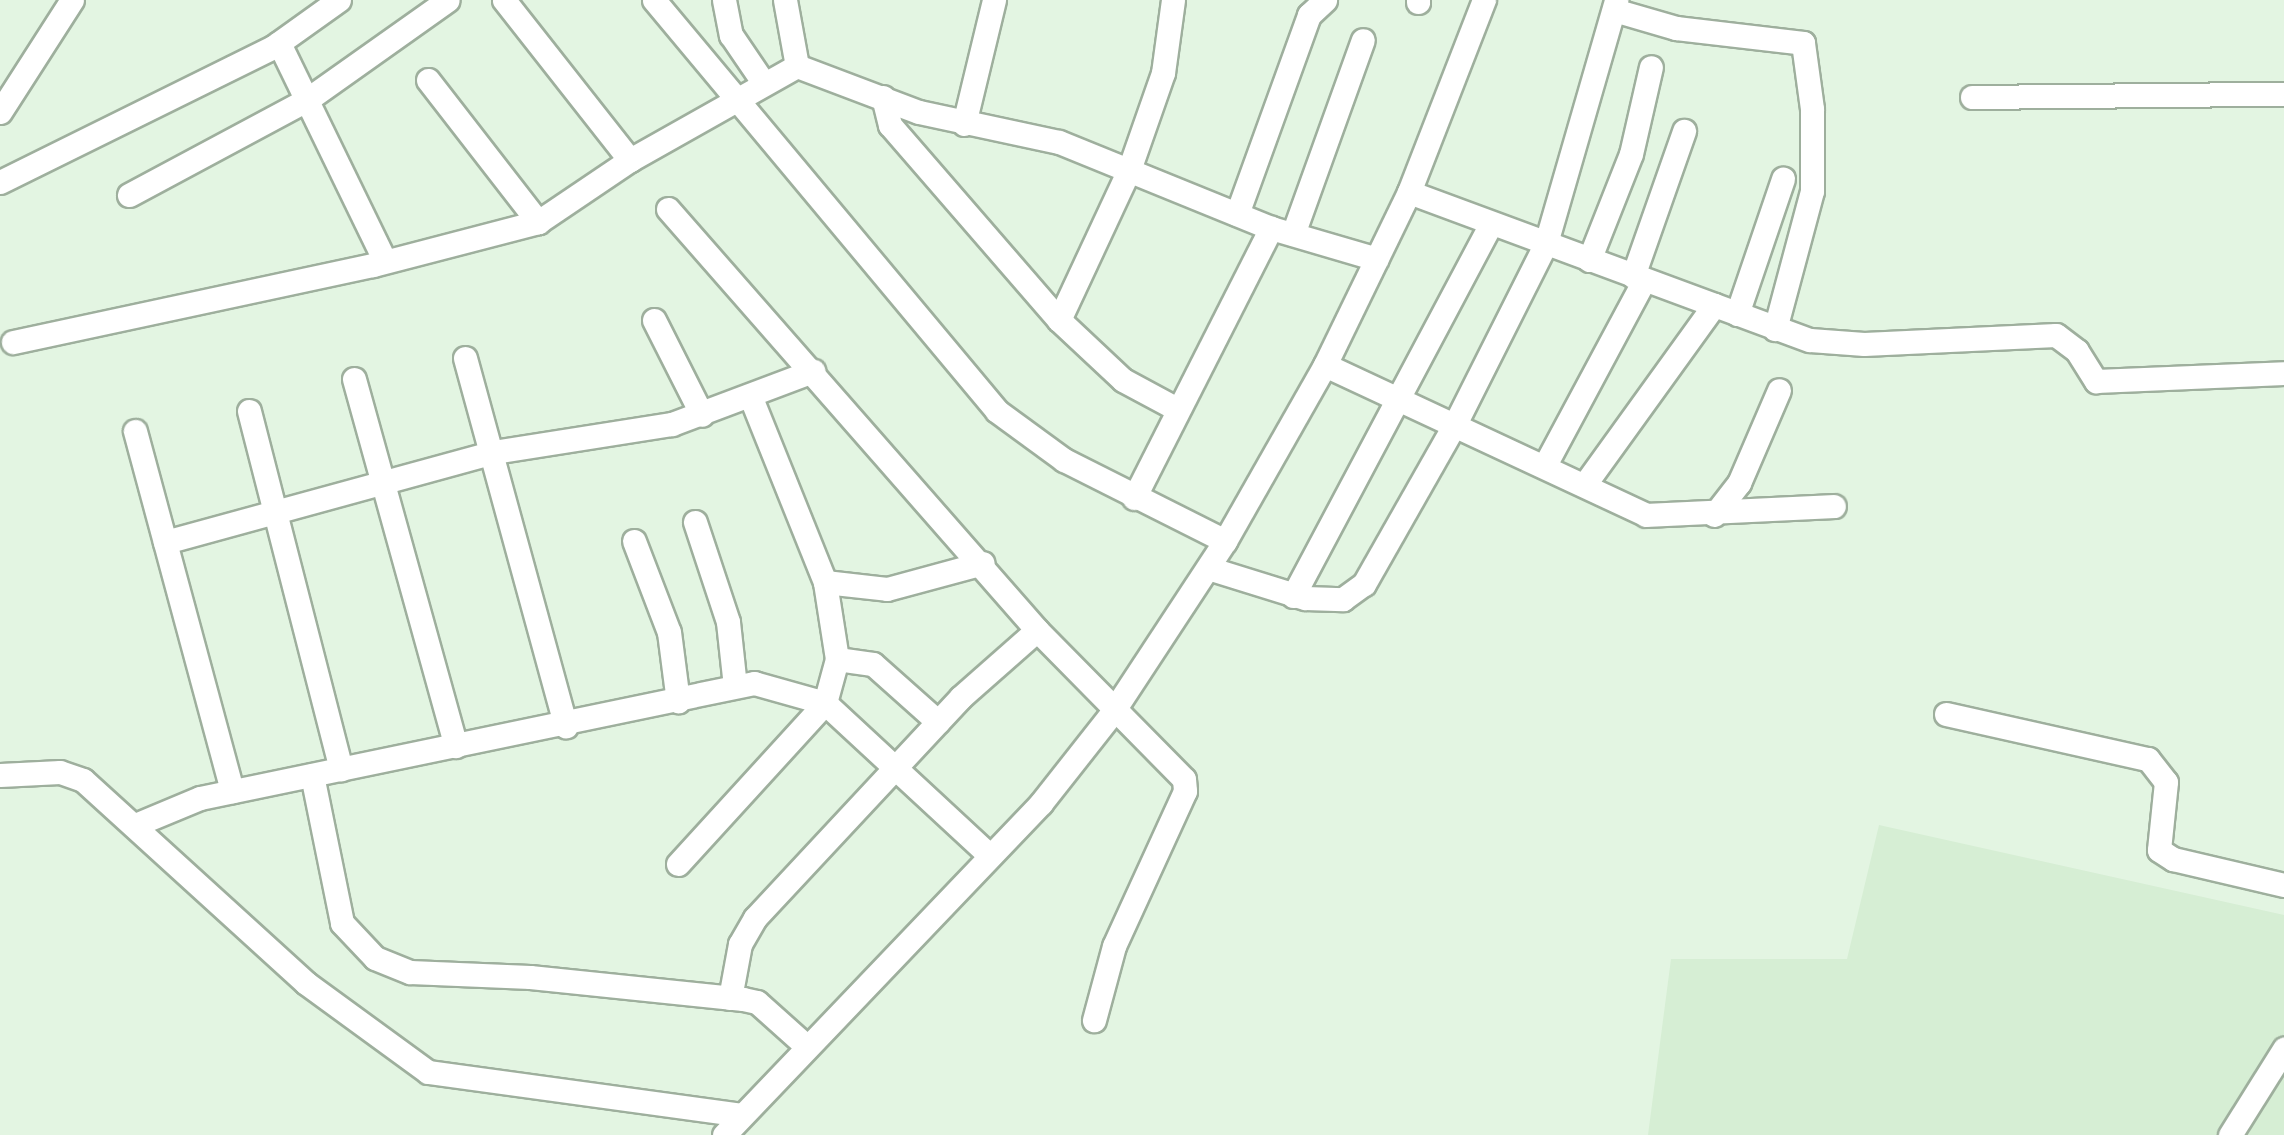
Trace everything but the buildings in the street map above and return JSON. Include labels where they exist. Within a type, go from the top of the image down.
[{"type":"street","points":[[0,112],[72,0]]},
{"type":"street","points":[[0,182],[279,43],[339,0]]},
{"type":"street","points":[[129,195],[308,99],[448,0]]},
{"type":"street","points":[[503,0],[630,160]]},
{"type":"street","points":[[654,0],[732,99],[978,393],[1040,445],[1134,498],[1225,541]]},
{"type":"street","points":[[724,0],[731,35],[763,82]]},
{"type":"street","points":[[785,0],[797,66]]},
{"type":"street","points":[[964,124],[994,0]]},
{"type":"street","points":[[1059,320],[1129,170],[1163,74],[1173,0]]},
{"type":"street","points":[[724,1135],[804,1044],[990,856],[1112,713],[1225,541],[1325,365],[1409,191],[1484,0]]},
{"type":"street","points":[[1237,214],[1308,15],[1316,1]]},
{"type":"street","points":[[1208,568],[1293,596],[1343,599],[1364,584],[1455,424],[1546,243],[1615,5],[1676,28],[1803,43],[1812,191],[1774,329]]},
{"type":"street","points":[[1134,498],[1177,409],[1282,231],[1363,40]]},
{"type":"street","points":[[279,43],[385,261]]},
{"type":"street","points":[[13,342],[385,261],[538,222],[630,160],[732,99],[797,66],[964,124],[1059,142],[1282,231],[1377,259]]},
{"type":"street","points":[[1589,260],[1632,154],[1651,66]]},
{"type":"street","points":[[428,80],[538,222]]},
{"type":"street","points":[[1972,97],[2284,94]]},
{"type":"street","points":[[883,97],[890,125],[1059,320],[1123,380],[1177,409]]},
{"type":"street","points":[[1545,465],[1639,278],[1684,131]]},
{"type":"street","points":[[1737,314],[1783,179]]},
{"type":"street","points":[[1409,191],[1774,329],[1839,344],[2056,335],[2070,343],[2096,382],[2284,373]]},
{"type":"street","points":[[668,209],[983,563],[1037,630],[1112,713],[1186,785],[1114,946],[1094,1020]]},
{"type":"street","points":[[1293,596],[1400,400],[1490,223]]},
{"type":"street","points":[[1585,484],[1714,305]]},
{"type":"street","points":[[654,320],[702,415]]},
{"type":"street","points":[[465,358],[493,452],[566,726]]},
{"type":"street","points":[[1325,365],[1545,465],[1646,515],[1714,515],[1834,506]]},
{"type":"street","points":[[165,542],[493,452],[702,415],[813,370]]},
{"type":"street","points":[[354,379],[385,481],[456,746]]},
{"type":"street","points":[[1714,515],[1739,483],[1779,390]]},
{"type":"street","points":[[678,864],[825,703],[837,659],[825,582],[750,396]]},
{"type":"street","points":[[249,411],[341,769]]},
{"type":"street","points":[[135,431],[232,791]]},
{"type":"street","points":[[695,522],[728,622],[735,686]]},
{"type":"street","points":[[634,541],[670,632],[678,701]]},
{"type":"street","points":[[825,582],[887,589],[983,563]]},
{"type":"street","points":[[730,998],[740,944],[755,918],[938,722],[1037,630]]},
{"type":"street","points":[[837,659],[873,664],[938,722]]},
{"type":"street","points":[[135,825],[186,802],[232,791],[566,726],[735,686],[776,685],[825,703],[990,856]]},
{"type":"street","points":[[1946,714],[2148,759],[2166,782],[2159,850],[2173,859],[2284,885]]},
{"type":"street","points":[[0,775],[71,775],[135,825],[306,983],[428,1072],[741,1115]]},
{"type":"street","points":[[312,775],[342,923],[375,958],[410,972],[530,977],[757,1002],[804,1044]]},
{"type":"street","points":[[2230,1135],[2284,1049]]},
{"type":"shaded area","points":[[1879,825],[2284,915],[2284,1135],[1648,1135],[1671,959],[1847,959]]}]
